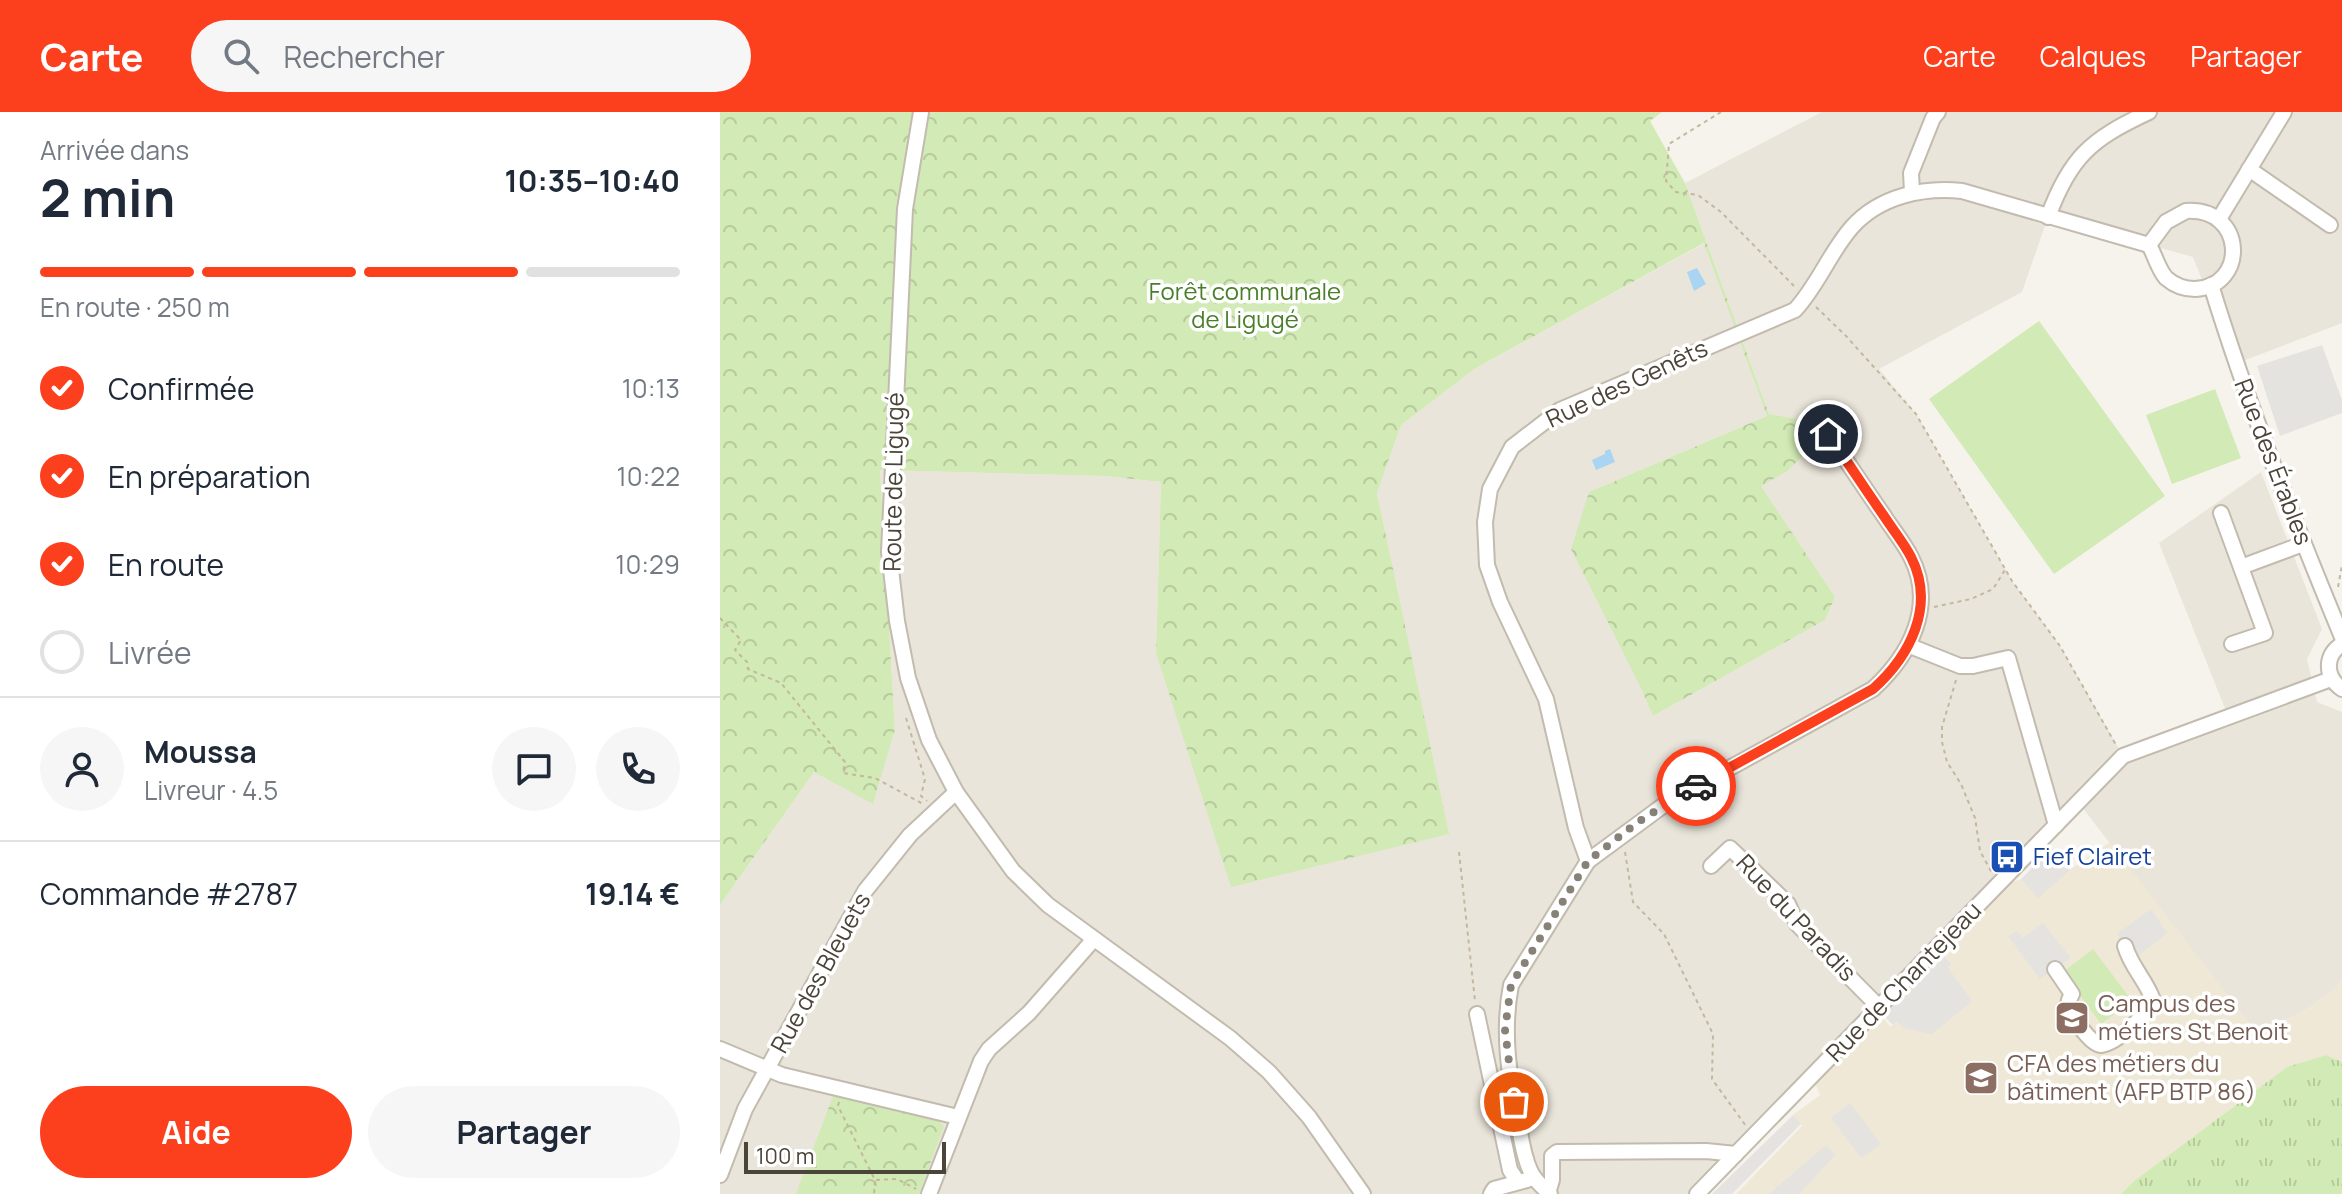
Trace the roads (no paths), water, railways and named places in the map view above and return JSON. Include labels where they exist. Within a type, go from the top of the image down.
[{"type":"street","name":"Route de Ligugé","points":[[921,112],[905,209],[889,552],[897,621],[915,703],[929,740],[956,792],[1013,871],[1048,905],[1230,1038],[1269,1072],[1309,1117],[1363,1194]]},
{"type":"street","points":[[1912,192],[1911,173],[1938,112]]},
{"type":"street","points":[[2048,217],[2069,169],[2093,143],[2149,112]]},
{"type":"street","points":[[2219,219],[2278,114]]},
{"type":"street","points":[[2249,169],[2330,225]]},
{"type":"street","name":"Rue des Genêts","points":[[1588,861],[1576,828],[1546,699],[1500,602],[1487,565],[1485,522],[1490,489],[1512,447],[1560,410],[1795,310],[1852,227],[1875,209],[1912,192],[1962,191],[2149,245]]},
{"type":"street","points":[[2186,211],[2198,211],[2219,219],[2228,229],[2233,242],[2229,267],[2221,278],[2199,289],[2175,284],[2159,267],[2149,245],[2166,222],[2186,211]]},
{"type":"street","name":"Rue des Érables","points":[[2211,285],[2235,364],[2342,637]]},
{"type":"street","points":[[1549,1193],[1534,1178],[1524,1155],[1509,1076],[1505,1030],[1507,1003],[1511,985],[1588,861],[1668,802],[1873,689],[1894,670],[1910,646],[1921,610],[1920,582],[1911,557],[1828,434]]},
{"type":"street","points":[[2221,513],[2265,633],[2232,644]]},
{"type":"street","points":[[2241,567],[2303,544]]},
{"type":"street","points":[[2336,684],[2328,668],[2330,658],[2342,644]]},
{"type":"street","points":[[1910,646],[1960,666],[2008,658],[2056,825]]},
{"type":"street","name":"Rue de Chantejeau","points":[[1697,1194],[2123,756],[2336,684]]},
{"type":"street","name":"Rue des Bleuets","points":[[720,1175],[745,1109],[865,891],[910,835],[956,792]]},
{"type":"street","name":"Rue du Paradis","points":[[1711,866],[1730,848],[1788,904],[1797,924],[1879,1007]]},
{"type":"street","points":[[927,1194],[981,1061],[989,1049],[1029,1013],[1094,939]]},
{"type":"street","points":[[2055,969],[2072,994],[2069,1001],[2072,1014],[2095,1044],[2100,1045],[2144,1016],[2153,1000],[2149,987],[2132,965],[2125,946]]},
{"type":"street","points":[[1477,1014],[1510,1170],[1518,1182]]},
{"type":"street","points":[[720,1049],[767,1069],[958,1117]]},
{"type":"street","points":[[1549,1193],[1552,1156],[1557,1152],[1706,1151],[1736,1154]]},
{"type":"street","points":[[1491,1194],[1494,1189],[1534,1178]]},
{"type":"water","points":[[1697,268],[1706,284],[1694,291],[1687,272]]},
{"type":"water","points":[[1610,449],[1615,462],[1596,470],[1592,460]]},
{"type":"place","name":"Fief Clairet","points":[[2007,857]]},
{"type":"place","name":"Campus des métiers St Benoit","points":[[2072,1018]]},
{"type":"place","name":"CFA des métiers du bâtiment (AFP BTP 86)","points":[[1981,1078]]},
{"type":"park label","name":"Forêt communale de Ligugé","points":[[1245,306]]}]
